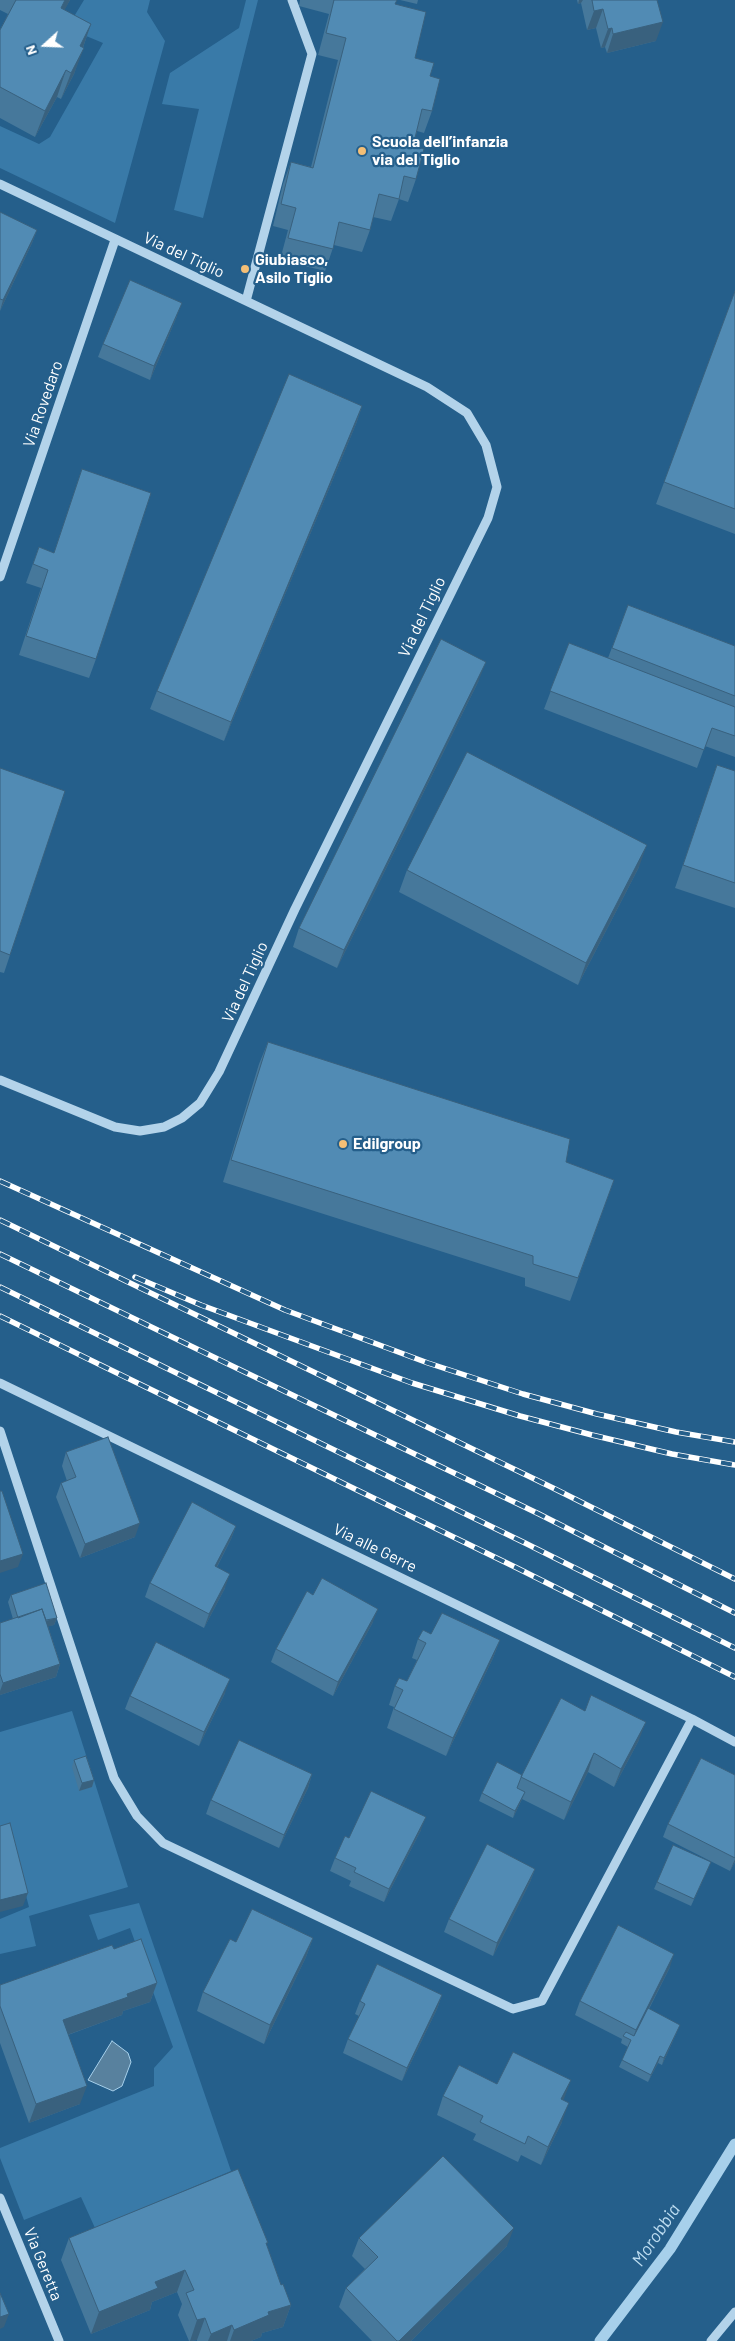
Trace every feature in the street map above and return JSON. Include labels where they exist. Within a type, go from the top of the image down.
[{"type":"street","points":[[246,301],[312,54],[292,0]]},
{"type":"street","name":"Via del Tiglio","points":[[0,184],[427,387],[467,413],[486,446],[497,487],[488,518],[295,909],[219,1072],[200,1103],[182,1118],[164,1127],[140,1131],[115,1127],[0,1080]]},
{"type":"street","name":"Via Rovedaro","points":[[0,577],[115,240]]},
{"type":"street","name":"Via alle Gerre","points":[[0,1384],[692,1719],[735,1742]]},
{"type":"street","points":[[0,1431],[114,1778],[137,1816],[163,1844],[513,2008],[542,2001],[692,1719]]},
{"type":"street","name":"Via Geretta","points":[[0,2198],[59,2341]]},
{"type":"street","points":[[711,2341],[735,2312]]},
{"type":"shaded area","points":[[84,0],[150,0],[147,12],[165,41],[115,223],[0,168],[0,126],[39,144],[50,137],[103,43],[67,28]]},
{"type":"shaded area","points":[[246,0],[258,0],[203,218],[174,210],[199,109],[162,104],[170,73],[239,28]]},
{"type":"shaded area","points":[[72,1711],[128,1887],[29,1916],[36,1946],[0,1954],[0,1919],[29,1907],[9,1831],[0,1833],[0,1732]]},
{"type":"shaded area","points":[[139,1903],[231,2171],[95,2228],[81,2197],[24,2220],[0,2158],[0,2148],[154,2086],[154,2068],[173,2047],[130,1928],[98,1940],[89,1915]]},
{"type":"shaded area","points":[[112,2041],[128,2053],[131,2062],[122,2086],[113,2091],[88,2080]]},
{"type":"building","points":[[16,0],[65,0],[61,8],[91,24],[80,46],[84,48],[71,73],[66,70],[45,111],[0,87],[0,30]]},
{"type":"building","name":"Scuola dell’infanzia via del Tiglio","points":[[334,0],[397,0],[395,4],[426,12],[415,58],[434,63],[430,76],[440,79],[432,111],[422,109],[413,146],[424,149],[416,179],[404,176],[399,199],[379,194],[370,230],[339,222],[333,249],[288,238],[296,208],[281,204],[291,162],[313,168],[346,38],[326,33]]},
{"type":"building","points":[[592,0],[657,0],[663,22],[613,34],[612,28],[608,29],[603,9],[594,11]]},
{"type":"building","points":[[0,212],[37,230],[3,300],[0,299]]},
{"type":"building","points":[[130,280],[182,303],[154,366],[103,344]]},
{"type":"building","points":[[735,291],[735,509],[664,482]]},
{"type":"building","points":[[289,374],[362,406],[231,722],[157,691]]},
{"type":"building","points":[[82,469],[151,493],[96,659],[26,636],[48,570],[33,564],[39,547],[54,553]]},
{"type":"building","points":[[628,605],[735,646],[735,696],[612,648]]},
{"type":"building","points":[[441,639],[486,662],[344,950],[299,928]]},
{"type":"building","points":[[569,643],[735,707],[735,736],[712,728],[704,750],[550,691]]},
{"type":"building","points":[[467,752],[647,845],[586,963],[407,870]]},
{"type":"building","points":[[717,765],[735,771],[735,883],[683,865]]},
{"type":"building","points":[[0,768],[65,791],[10,955],[0,951]]},
{"type":"building","points":[[268,1042],[570,1139],[566,1162],[614,1180],[578,1278],[533,1264],[533,1256],[231,1160]]},
{"type":"building","points":[[108,1437],[140,1523],[85,1544],[61,1483],[76,1477],[66,1452]]},
{"type":"building","points":[[0,1491],[2,1491],[23,1554],[0,1561]]},
{"type":"building","points":[[192,1502],[236,1526],[215,1566],[230,1574],[209,1614],[150,1583]]},
{"type":"building","points":[[322,1578],[378,1609],[338,1682],[276,1649],[307,1591],[313,1595]]},
{"type":"building","points":[[46,1583],[57,1618],[46,1620],[42,1609],[18,1618],[11,1595]]},
{"type":"building","points":[[42,1609],[60,1664],[3,1683],[0,1674],[0,1623]]},
{"type":"building","points":[[442,1613],[500,1640],[453,1738],[394,1709],[403,1690],[395,1686],[399,1678],[407,1681],[426,1643],[418,1639],[423,1630],[431,1634]]},
{"type":"building","points":[[156,1642],[230,1679],[204,1732],[130,1696]]},
{"type":"building","points":[[591,1695],[646,1722],[621,1769],[594,1753],[571,1802],[521,1777],[561,1698],[585,1711]]},
{"type":"building","points":[[239,1740],[312,1774],[284,1835],[211,1800]]},
{"type":"building","points":[[86,1756],[94,1780],[82,1783],[74,1760]]},
{"type":"building","points":[[701,1758],[735,1775],[735,1858],[668,1824]]},
{"type":"building","points":[[497,1762],[522,1775],[517,1788],[525,1792],[515,1811],[482,1793]]},
{"type":"building","points":[[371,1791],[426,1817],[389,1889],[354,1872],[356,1868],[335,1858],[345,1836],[349,1838]]},
{"type":"building","points":[[10,1823],[28,1893],[0,1900],[0,1826]]},
{"type":"building","points":[[487,1844],[535,1869],[497,1943],[449,1919]]},
{"type":"building","points":[[673,1845],[711,1862],[694,1899],[657,1882]]},
{"type":"building","points":[[252,1909],[313,1938],[270,2025],[203,1992],[230,1939],[236,1942]]},
{"type":"building","points":[[618,1925],[674,1954],[636,2030],[580,2001]]},
{"type":"building","points":[[141,1939],[157,1983],[127,1994],[128,1997],[63,2020],[87,2086],[36,2104],[0,2006],[0,1985],[112,1945],[114,1949]]},
{"type":"building","points":[[377,1964],[442,1995],[407,2068],[348,2039],[365,2004],[360,2001]]},
{"type":"building","points":[[648,2008],[680,2025],[664,2058],[660,2056],[651,2075],[622,2060],[631,2040],[623,2036],[626,2032],[634,2036]]},
{"type":"building","points":[[513,2052],[571,2080],[561,2099],[569,2103],[548,2147],[528,2136],[525,2144],[480,2122],[483,2116],[443,2096],[459,2065],[497,2084]]},
{"type":"building","points":[[443,2156],[514,2228],[397,2341],[346,2288],[378,2257],[359,2238]]},
{"type":"building","points":[[238,2169],[268,2243],[266,2243],[281,2285],[283,2284],[291,2305],[268,2312],[269,2315],[234,2330],[232,2325],[211,2334],[205,2318],[197,2320],[186,2293],[194,2290],[185,2270],[155,2282],[158,2288],[99,2312],[69,2238]]},
{"type":"building","points":[[0,2293],[9,2314],[0,2317]]},
{"type":"waterway","name":"Morobbia","points":[[600,2341],[670,2249],[735,2144]]},
{"type":"railway","points":[[0,1181],[285,1310],[428,1363],[523,1394],[597,1414],[676,1432],[735,1442]]},
{"type":"railway","points":[[0,1220],[553,1488],[735,1579]]},
{"type":"railway","points":[[0,1254],[539,1514],[735,1613]]},
{"type":"railway","points":[[135,1277],[201,1305],[412,1383],[520,1416],[592,1435],[672,1454],[735,1465]]},
{"type":"railway","points":[[0,1287],[525,1543],[735,1648]]},
{"type":"railway","points":[[0,1316],[515,1567],[735,1677]]},
{"type":"place","name":"Scuola dell’infanzia via del Tiglio","points":[[362,151]]},
{"type":"place","name":"Giubiasco, Asilo Tiglio","points":[[245,269]]},
{"type":"place","name":"Edilgroup","points":[[343,1144]]}]
